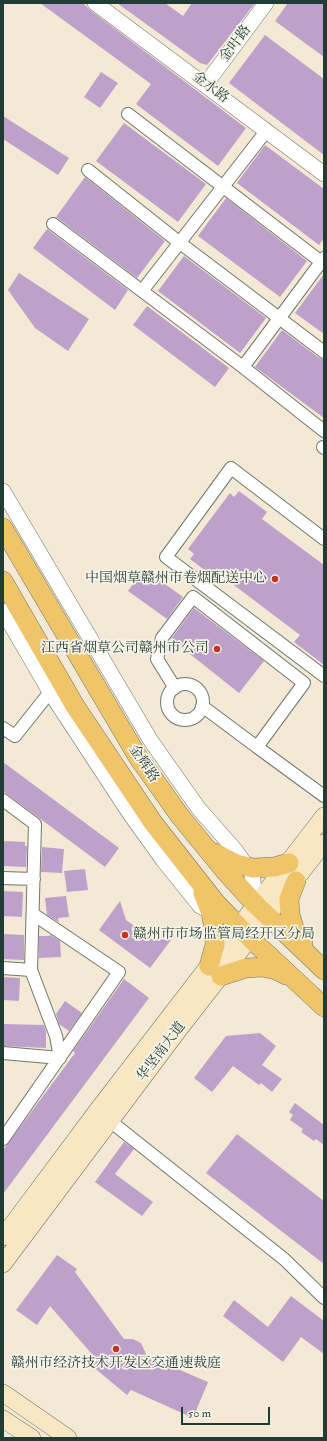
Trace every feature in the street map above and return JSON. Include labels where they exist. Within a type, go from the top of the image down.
[{"type":"main road","name":"金辉路","points":[[3,528],[138,758],[180,816],[206,848],[262,911],[319,965]]},
{"type":"main road","name":"金辉路","points":[[3,581],[91,731],[154,824],[195,878],[245,933],[324,1007]]},
{"type":"main road","name":"华坚南大道","points":[[3,1237],[103,1116],[262,911],[289,863],[324,816]]},
{"type":"main road","name":"华坚南大道","points":[[262,911],[296,881],[324,843]]},
{"type":"main road","points":[[206,848],[223,858],[248,867],[262,869],[289,863]]},
{"type":"main road","points":[[195,878],[211,913],[215,945],[215,971],[263,967],[276,970],[296,981]]},
{"type":"main road","points":[[296,881],[289,899],[290,914],[294,928],[319,965]]},
{"type":"main road","name":"华坚南大道","points":[[3,1264],[103,1116]]},
{"type":"main road","points":[[3,1393],[68,1438]]},
{"type":"main road","points":[[3,1419],[32,1438]]},
{"type":"street","name":"金水路","points":[[95,3],[324,174]]},
{"type":"street","name":"金叶路","points":[[205,85],[266,3]]},
{"type":"street","points":[[128,114],[223,188],[323,261],[278,317],[243,367]]},
{"type":"street","points":[[142,291],[267,130]]},
{"type":"street","points":[[88,170],[324,352]]},
{"type":"street","points":[[53,224],[243,367],[324,431]]},
{"type":"street","points":[[324,539],[231,468],[166,557],[324,676]]},
{"type":"street","points":[[3,491],[150,741],[199,810],[236,851],[248,867],[252,874],[262,911]]},
{"type":"street","points":[[175,688],[157,659],[162,638],[193,597],[304,683],[257,747]]},
{"type":"street","points":[[3,612],[50,692],[130,814],[163,860],[200,906],[245,933]]},
{"type":"street","points":[[182,684],[194,686],[201,695],[202,706],[200,712],[191,719],[180,719],[170,712],[167,703],[170,693],[175,688],[182,684]]},
{"type":"street","points":[[3,728],[15,736],[50,692]]},
{"type":"street","points":[[202,706],[324,796]]},
{"type":"street","points":[[3,800],[35,824],[31,970],[56,1036],[60,1058]]},
{"type":"street","points":[[3,878],[34,879]]},
{"type":"street","points":[[3,1139],[118,972],[33,914]]},
{"type":"street","points":[[3,968],[31,970]]},
{"type":"street","points":[[3,1054],[60,1058]]},
{"type":"street","points":[[103,1116],[284,1259],[324,1298]]},
{"type":"building","points":[[40,3],[83,3],[90,10],[246,128],[218,166],[136,104],[151,84]]},
{"type":"building","points":[[117,3],[165,3],[183,16],[192,3],[255,3],[207,65],[200,63]]},
{"type":"building","points":[[288,3],[324,3],[324,57],[275,21]]},
{"type":"building","points":[[265,35],[324,79],[324,155],[229,83]]},
{"type":"building","points":[[101,72],[118,83],[100,108],[84,97]]},
{"type":"building","points":[[3,116],[69,158],[58,175],[3,139]]},
{"type":"building","points":[[124,123],[206,184],[178,222],[96,161]]},
{"type":"building","points":[[265,145],[324,189],[324,238],[319,245],[237,183]]},
{"type":"building","points":[[85,177],[165,241],[137,278],[56,217]]},
{"type":"building","points":[[226,198],[307,261],[280,297],[198,236]]},
{"type":"building","points":[[47,229],[128,290],[115,310],[33,248]]},
{"type":"building","points":[[184,256],[266,318],[240,353],[158,291]]},
{"type":"building","points":[[19,273],[89,319],[68,351],[35,328],[8,290]]},
{"type":"building","points":[[324,274],[324,334],[295,313]]},
{"type":"building","points":[[147,306],[229,368],[215,387],[133,325]]},
{"type":"building","points":[[282,330],[319,358],[324,359],[324,418],[255,367]]},
{"type":"building","name":"中国烟草赣州市卷烟配送中心","points":[[239,491],[267,512],[262,519],[324,565],[324,665],[294,642],[300,635],[222,576],[219,581],[190,559],[194,554],[188,549],[230,493],[234,497]]},
{"type":"building","points":[[144,569],[183,597],[167,619],[128,591]]},
{"type":"building","name":"江西省烟草公司赣州市公司","points":[[194,608],[264,661],[239,693],[171,639]]},
{"type":"building","points":[[3,762],[119,848],[105,867],[3,791]]},
{"type":"building","points":[[3,841],[25,842],[25,846],[27,846],[26,867],[3,866]]},
{"type":"building","points":[[42,847],[64,849],[62,873],[41,872]]},
{"type":"building","points":[[85,869],[88,890],[67,892],[64,871]]},
{"type":"building","points":[[3,891],[23,892],[22,917],[3,916]]},
{"type":"building","points":[[66,896],[69,917],[58,918],[59,922],[47,915],[45,898]]},
{"type":"building","name":"赣州市市场监管局经开区分局","points":[[120,901],[126,920],[152,939],[171,940],[150,968],[99,930]]},
{"type":"building","points":[[3,934],[24,935],[24,960],[3,959]]},
{"type":"building","points":[[49,934],[60,941],[61,957],[39,958],[39,936],[50,936]]},
{"type":"building","points":[[3,977],[20,978],[19,1001],[3,1000]]},
{"type":"building","points":[[124,979],[149,998],[3,1194],[3,1150],[75,1053],[73,1051]]},
{"type":"building","points":[[65,1001],[82,1013],[69,1031],[59,1024],[56,1014]]},
{"type":"building","points":[[3,1024],[44,1025],[46,1032],[46,1048],[3,1046]]},
{"type":"building","points":[[260,1033],[276,1046],[262,1065],[282,1079],[272,1092],[261,1083],[259,1085],[233,1066],[212,1092],[194,1078],[226,1036]]},
{"type":"building","points":[[295,1103],[324,1125],[324,1145],[316,1139],[314,1141],[301,1132],[303,1129],[290,1120],[293,1115],[289,1112]]},
{"type":"building","points":[[237,1134],[324,1201],[324,1264],[206,1173]]},
{"type":"building","points":[[124,1142],[134,1149],[115,1174],[153,1202],[142,1216],[95,1182]]},
{"type":"building","name":"赣州市经济技术开发区交通速裁庭","points":[[57,1255],[77,1269],[75,1272],[124,1339],[133,1339],[141,1343],[147,1356],[208,1382],[193,1418],[131,1390],[127,1395],[92,1366],[97,1360],[50,1306],[37,1325],[16,1310]]},
{"type":"building","points":[[291,1296],[324,1321],[324,1354],[301,1337],[283,1362],[223,1316],[234,1300],[268,1327]]},
{"type":"place","name":"中国烟草赣州市卷烟配送中心","points":[[275,579]]},
{"type":"place","name":"江西省烟草公司赣州市公司","points":[[217,649]]},
{"type":"place","name":"赣州市市场监管局经开区分局","points":[[125,935]]},
{"type":"place","name":"赣州市经济技术开发区交通速裁庭","points":[[116,1349]]}]
